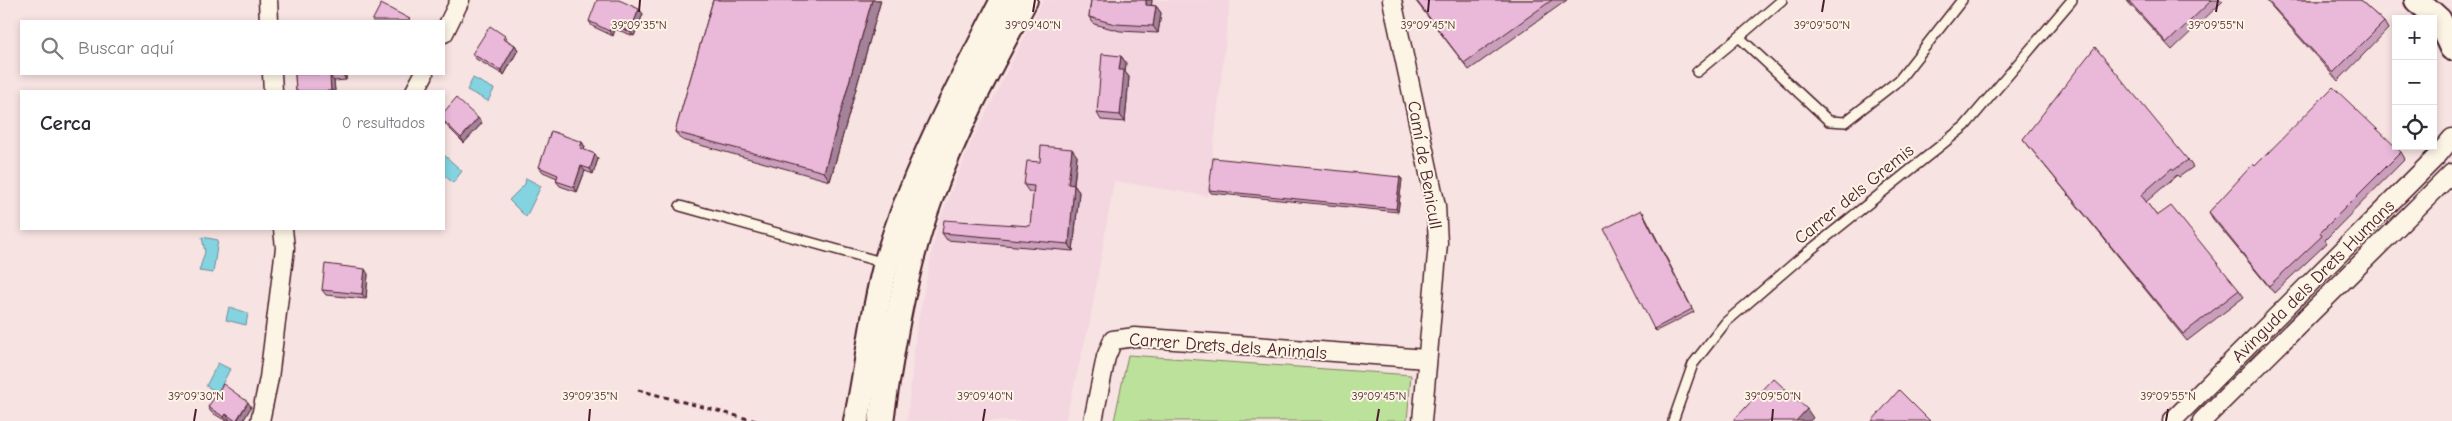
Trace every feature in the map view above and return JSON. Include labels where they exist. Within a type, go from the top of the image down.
[{"type":"main road","points":[[856,421],[886,263],[915,177],[1003,0]]},
{"type":"main road","points":[[881,421],[901,305],[930,199],[976,96],[1025,0]]},
{"type":"main road","points":[[2418,0],[2439,20],[2452,48]]},
{"type":"street","points":[[268,0],[269,20]]},
{"type":"street","points":[[445,31],[460,0]]},
{"type":"street","name":"Camí de Benicull","points":[[1392,0],[1436,206],[1438,243],[1422,421]]},
{"type":"street","points":[[272,75],[273,90]]},
{"type":"street","points":[[416,90],[423,75]]},
{"type":"street","name":"Avinguda dels Drets Humans","points":[[2172,421],[2430,163],[2452,138]]},
{"type":"street","name":"Avinguda dels Drets Humans","points":[[2202,421],[2452,173]]},
{"type":"street","points":[[260,421],[268,378],[285,248],[283,230]]},
{"type":"street","name":"Carrer Drets dels Animals","points":[[1093,421],[1106,357],[1113,340],[1135,337],[1426,360]]},
{"type":"lane","points":[[1697,72],[1782,0]]},
{"type":"lane","points":[[1739,37],[1829,121],[1845,122],[1900,80],[1962,0]]},
{"type":"lane","name":"Carrer dels Gremis","points":[[1673,421],[1693,364],[1726,322],[1798,260],[1965,126],[2072,0]]},
{"type":"lane","points":[[680,206],[886,263]]},
{"type":"path","points":[[638,390],[756,421]]},
{"type":"shaded area","points":[[1043,0],[1230,0],[1208,196],[1114,181],[1090,321],[1065,421],[907,421],[916,332],[937,227],[970,145]]},
{"type":"green space","points":[[1128,355],[1411,375],[1407,421],[1114,421]]},
{"type":"water","points":[[473,78],[494,89],[488,101],[467,90]]},
{"type":"water","points":[[445,156],[462,171],[453,183],[445,176]]},
{"type":"water","points":[[526,178],[541,186],[526,217],[509,200],[525,184]]},
{"type":"water","points":[[202,237],[218,240],[213,273],[199,271],[205,252]]},
{"type":"water","points":[[229,307],[248,313],[246,325],[226,320]]},
{"type":"water","points":[[218,363],[230,369],[218,392],[206,386]]},
{"type":"building","points":[[597,0],[619,0],[639,9],[630,32],[612,24],[609,31],[589,21]]},
{"type":"building","points":[[713,0],[872,0],[824,172],[675,132]]},
{"type":"building","points":[[1091,0],[1146,0],[1146,5],[1156,6],[1153,26],[1115,24],[1089,17]]},
{"type":"building","points":[[1416,0],[1552,0],[1464,63]]},
{"type":"building","points":[[2128,0],[2212,0],[2167,43]]},
{"type":"building","points":[[2267,0],[2360,0],[2384,22],[2333,73]]},
{"type":"building","points":[[381,4],[410,19],[409,20],[373,20]]},
{"type":"building","points":[[490,26],[505,36],[503,39],[515,45],[501,70],[472,54]]},
{"type":"building","points":[[2095,47],[2188,160],[2174,170],[2172,168],[2141,195],[2157,216],[2171,206],[2239,290],[2183,334],[2023,139]]},
{"type":"building","points":[[1102,54],[1121,56],[1119,70],[1124,70],[1120,115],[1097,113]]},
{"type":"building","points":[[295,75],[343,75],[330,76],[331,90],[296,90]]},
{"type":"building","points":[[2333,87],[2392,143],[2392,150],[2401,152],[2320,233],[2322,236],[2269,286],[2209,212],[2253,164],[2255,166]]},
{"type":"building","points":[[456,98],[478,118],[461,138],[445,122],[445,111]]},
{"type":"building","points":[[551,131],[582,142],[580,148],[595,154],[590,169],[581,166],[574,187],[556,181],[558,175],[539,167]]},
{"type":"building","points":[[1041,146],[1072,149],[1068,184],[1074,185],[1069,244],[942,233],[944,220],[1030,226],[1034,186],[1024,185],[1027,161],[1040,162]]},
{"type":"building","points":[[1213,158],[1400,177],[1396,209],[1209,190]]},
{"type":"building","points":[[1641,210],[1692,309],[1654,329],[1604,229]]},
{"type":"building","points":[[325,264],[365,269],[362,294],[322,290]]},
{"type":"building","points":[[1773,378],[1807,409],[1796,421],[1733,421]]},
{"type":"building","points":[[223,384],[248,402],[236,421],[226,414],[224,417],[208,407]]},
{"type":"building","points":[[1899,390],[1930,421],[1872,421]]}]
